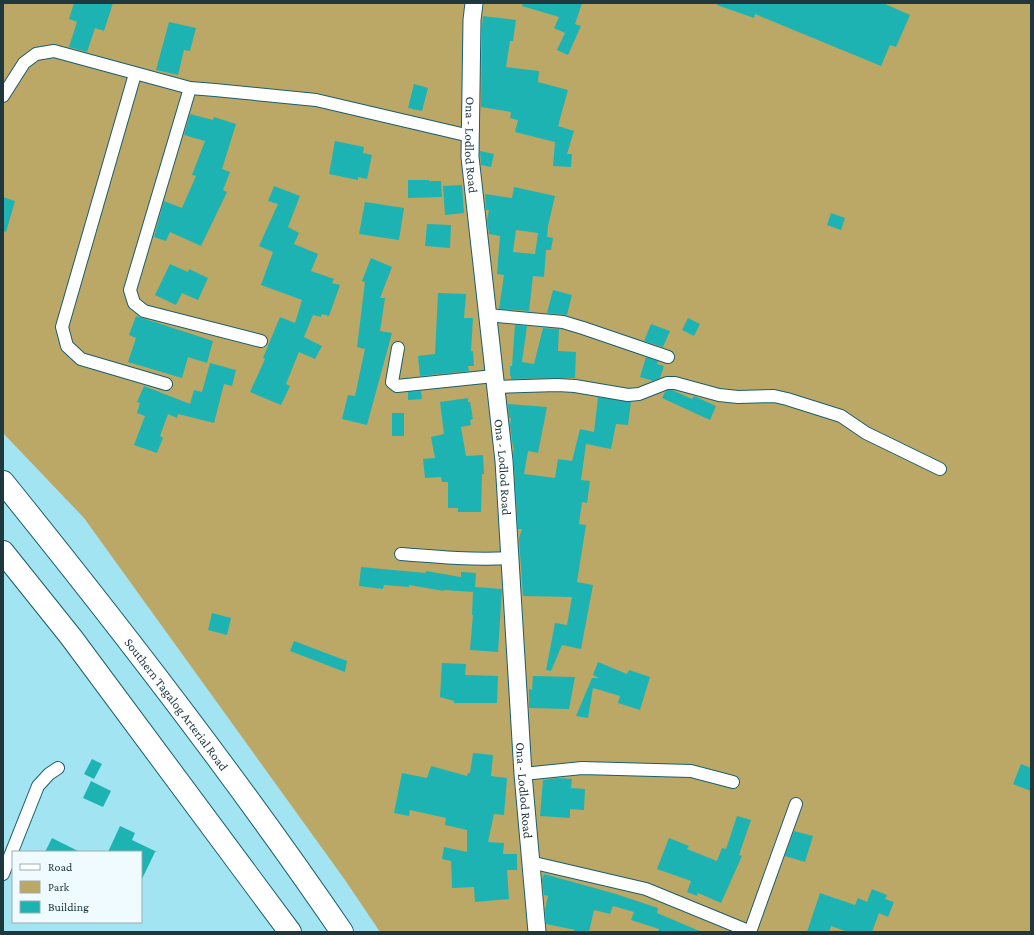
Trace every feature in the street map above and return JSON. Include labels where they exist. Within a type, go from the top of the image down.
[{"type":"highway","name":"Southern Tagalog Arterial Road","points":[[3,482],[104,608],[218,757],[342,932]]},
{"type":"highway","points":[[3,552],[71,637],[290,932]]},
{"type":"main road","name":"Ona - Lodlod Road","points":[[474,3],[472,20],[470,157],[504,461],[523,774],[537,932]]},
{"type":"street","points":[[3,96],[24,63],[36,54],[54,51],[190,88],[316,100],[470,136]]},
{"type":"street","points":[[135,74],[62,327],[67,346],[81,359],[166,384]]},
{"type":"street","points":[[190,88],[130,290],[134,303],[144,311],[261,341]]},
{"type":"street","points":[[487,315],[563,322],[668,358]]},
{"type":"street","points":[[398,348],[392,382],[397,386],[495,381],[563,386],[628,395],[638,394],[667,383],[675,383],[719,395],[738,397],[774,396],[841,416],[866,434],[940,469]]},
{"type":"street","points":[[402,554],[452,559],[510,558]]},
{"type":"street","points":[[12,851],[38,786],[49,774],[58,768]]},
{"type":"street","points":[[523,774],[582,768],[691,771],[733,782]]},
{"type":"street","points":[[530,862],[646,889],[751,932],[796,804]]},
{"type":"street","points":[[3,874],[12,851]]},
{"type":"green space","points":[[3,3],[1031,3],[1031,932],[380,932],[345,880],[84,518],[3,433]]},
{"type":"building","points":[[74,3],[113,3],[104,31],[95,28],[87,52],[69,47],[77,22],[69,19]]},
{"type":"building","points":[[523,3],[582,3],[575,24],[581,26],[568,55],[557,50],[565,33],[554,28],[559,17],[522,6]]},
{"type":"building","points":[[717,3],[883,3],[910,15],[896,47],[890,45],[881,66],[755,14],[754,18],[717,5]]},
{"type":"building","points":[[483,16],[516,20],[513,41],[510,41],[506,67],[539,71],[538,82],[568,90],[558,126],[574,131],[567,154],[572,154],[571,167],[553,166],[555,142],[515,132],[518,120],[510,118],[511,112],[481,107]]},
{"type":"building","points":[[169,22],[196,28],[190,51],[184,50],[178,75],[156,70]]},
{"type":"building","points":[[414,84],[428,88],[422,111],[408,108]]},
{"type":"building","points":[[190,114],[213,120],[214,117],[236,124],[222,169],[230,172],[223,190],[227,192],[201,246],[170,232],[166,241],[154,237],[164,201],[182,208],[196,176],[192,175],[205,141],[184,135]]},
{"type":"building","points":[[335,141],[364,147],[363,153],[372,155],[367,179],[358,177],[358,180],[329,174]]},
{"type":"building","points":[[480,151],[494,154],[491,167],[481,165]]},
{"type":"building","points":[[408,180],[441,181],[442,197],[408,198]]},
{"type":"building","points":[[462,185],[464,213],[445,215],[443,186]]},
{"type":"building","points":[[274,186],[300,196],[288,227],[299,233],[294,244],[318,254],[311,271],[334,279],[332,283],[340,285],[329,316],[322,314],[321,317],[313,315],[304,337],[322,346],[315,359],[299,352],[286,384],[290,386],[281,405],[250,392],[265,359],[263,358],[280,317],[295,323],[302,300],[261,285],[273,252],[259,246],[278,204],[268,201]]},
{"type":"building","points":[[514,187],[555,196],[547,237],[553,238],[551,250],[546,250],[544,277],[533,276],[529,311],[499,309],[504,275],[497,274],[500,236],[489,234],[487,220],[489,210],[486,210],[485,194],[512,198]],"holes":[[[516,230],[538,233],[535,254],[513,252]]]},
{"type":"building","points":[[3,197],[15,201],[6,232],[3,231]]},
{"type":"building","points":[[365,202],[404,208],[399,240],[359,234]]},
{"type":"building","points":[[831,213],[845,218],[841,230],[827,225]]},
{"type":"building","points":[[427,224],[451,225],[450,248],[425,246]]},
{"type":"building","points":[[371,258],[392,267],[380,298],[385,298],[380,331],[392,333],[367,425],[342,419],[348,395],[355,396],[365,349],[357,347],[365,282],[362,281]]},
{"type":"building","points":[[170,264],[188,272],[189,269],[208,278],[198,300],[182,293],[176,305],[155,295]]},
{"type":"building","points":[[553,290],[572,295],[567,315],[547,313]]},
{"type":"building","points":[[438,293],[466,294],[464,318],[473,318],[471,351],[473,351],[474,366],[468,366],[469,371],[420,376],[418,356],[435,354]]},
{"type":"building","points":[[136,316],[213,341],[207,363],[188,357],[182,378],[128,362],[136,338],[129,335]]},
{"type":"building","points":[[688,318],[700,324],[694,336],[682,330]]},
{"type":"building","points":[[651,324],[670,331],[663,347],[644,341]]},
{"type":"building","points":[[515,325],[527,326],[522,362],[534,364],[543,328],[559,329],[558,351],[576,352],[575,378],[511,379],[510,366],[512,366]]},
{"type":"building","points":[[646,357],[658,361],[657,364],[664,366],[660,378],[653,381],[640,377]]},
{"type":"building","points":[[210,363],[236,370],[232,386],[224,384],[214,423],[178,414],[177,418],[168,414],[160,436],[163,438],[157,453],[134,445],[145,416],[137,413],[140,403],[137,402],[144,386],[190,404],[194,390],[202,392]]},
{"type":"building","points":[[668,390],[672,390],[692,399],[694,396],[716,406],[710,420],[662,398]]},
{"type":"building","points":[[421,391],[422,399],[408,400],[408,392]]},
{"type":"building","points":[[598,397],[631,402],[628,425],[616,424],[611,449],[586,444],[581,480],[590,481],[587,503],[582,502],[579,524],[586,525],[577,582],[593,585],[581,649],[562,645],[551,671],[546,670],[555,623],[567,625],[572,597],[523,596],[519,538],[522,529],[518,529],[514,448],[508,404],[547,407],[538,453],[528,451],[524,474],[555,478],[558,459],[572,461],[580,429],[594,432]]},
{"type":"building","points":[[468,398],[473,419],[470,420],[471,425],[461,427],[466,456],[483,455],[484,474],[482,474],[481,512],[458,512],[458,508],[448,508],[448,482],[442,482],[441,477],[425,478],[423,459],[435,458],[431,437],[444,434],[440,402]]},
{"type":"building","points":[[392,413],[404,413],[404,436],[392,436]]},
{"type":"building","points":[[361,567],[426,573],[426,571],[461,577],[461,572],[476,573],[475,587],[502,589],[498,652],[470,650],[473,592],[444,591],[409,585],[409,587],[384,585],[383,589],[359,586]]},
{"type":"building","points":[[212,613],[231,618],[227,635],[208,630]]},
{"type":"building","points":[[294,641],[347,661],[345,672],[290,651]]},
{"type":"building","points":[[598,662],[627,674],[629,670],[650,677],[640,710],[618,703],[620,696],[593,688],[588,718],[576,716],[592,678],[599,678],[593,675]]},
{"type":"building","points":[[442,663],[466,664],[465,675],[498,676],[497,703],[454,703],[454,701],[440,697]]},
{"type":"building","points":[[533,676],[575,677],[569,709],[529,708],[529,689],[532,690]]},
{"type":"building","points":[[473,753],[493,755],[491,776],[507,778],[504,815],[494,814],[488,842],[504,843],[503,854],[517,854],[517,870],[507,870],[509,899],[475,902],[474,887],[452,888],[451,861],[442,859],[444,847],[467,852],[467,830],[445,825],[446,818],[410,810],[409,816],[394,813],[402,773],[427,778],[431,766],[467,776],[468,773],[470,773]]},
{"type":"building","points":[[92,759],[102,764],[94,779],[84,774]]},
{"type":"building","points":[[1021,764],[1031,768],[1031,791],[1013,784]]},
{"type":"building","points":[[557,778],[572,779],[571,788],[585,789],[584,810],[570,809],[570,818],[540,816],[543,780]]},
{"type":"building","points":[[91,781],[111,791],[103,807],[83,798]]},
{"type":"building","points":[[737,816],[751,820],[739,855],[742,856],[721,903],[698,893],[697,896],[687,892],[691,881],[657,869],[669,838],[689,846],[687,849],[717,861],[722,848],[726,849]]},
{"type":"building","points":[[120,826],[135,833],[132,840],[157,852],[155,852],[142,879],[142,851],[108,851]]},
{"type":"building","points":[[794,831],[813,836],[805,862],[785,856]]},
{"type":"building","points":[[52,838],[78,851],[46,851]]},
{"type":"building","points":[[544,874],[616,894],[658,908],[657,913],[702,932],[658,932],[659,929],[631,920],[634,912],[613,906],[610,914],[594,910],[589,932],[574,932],[575,930],[546,924],[545,910],[548,896],[544,895],[542,879]]},
{"type":"building","points":[[872,889],[887,895],[885,899],[894,902],[888,917],[879,913],[872,932],[848,932],[831,926],[829,932],[807,932],[820,893],[855,905],[858,898],[867,902]]}]
